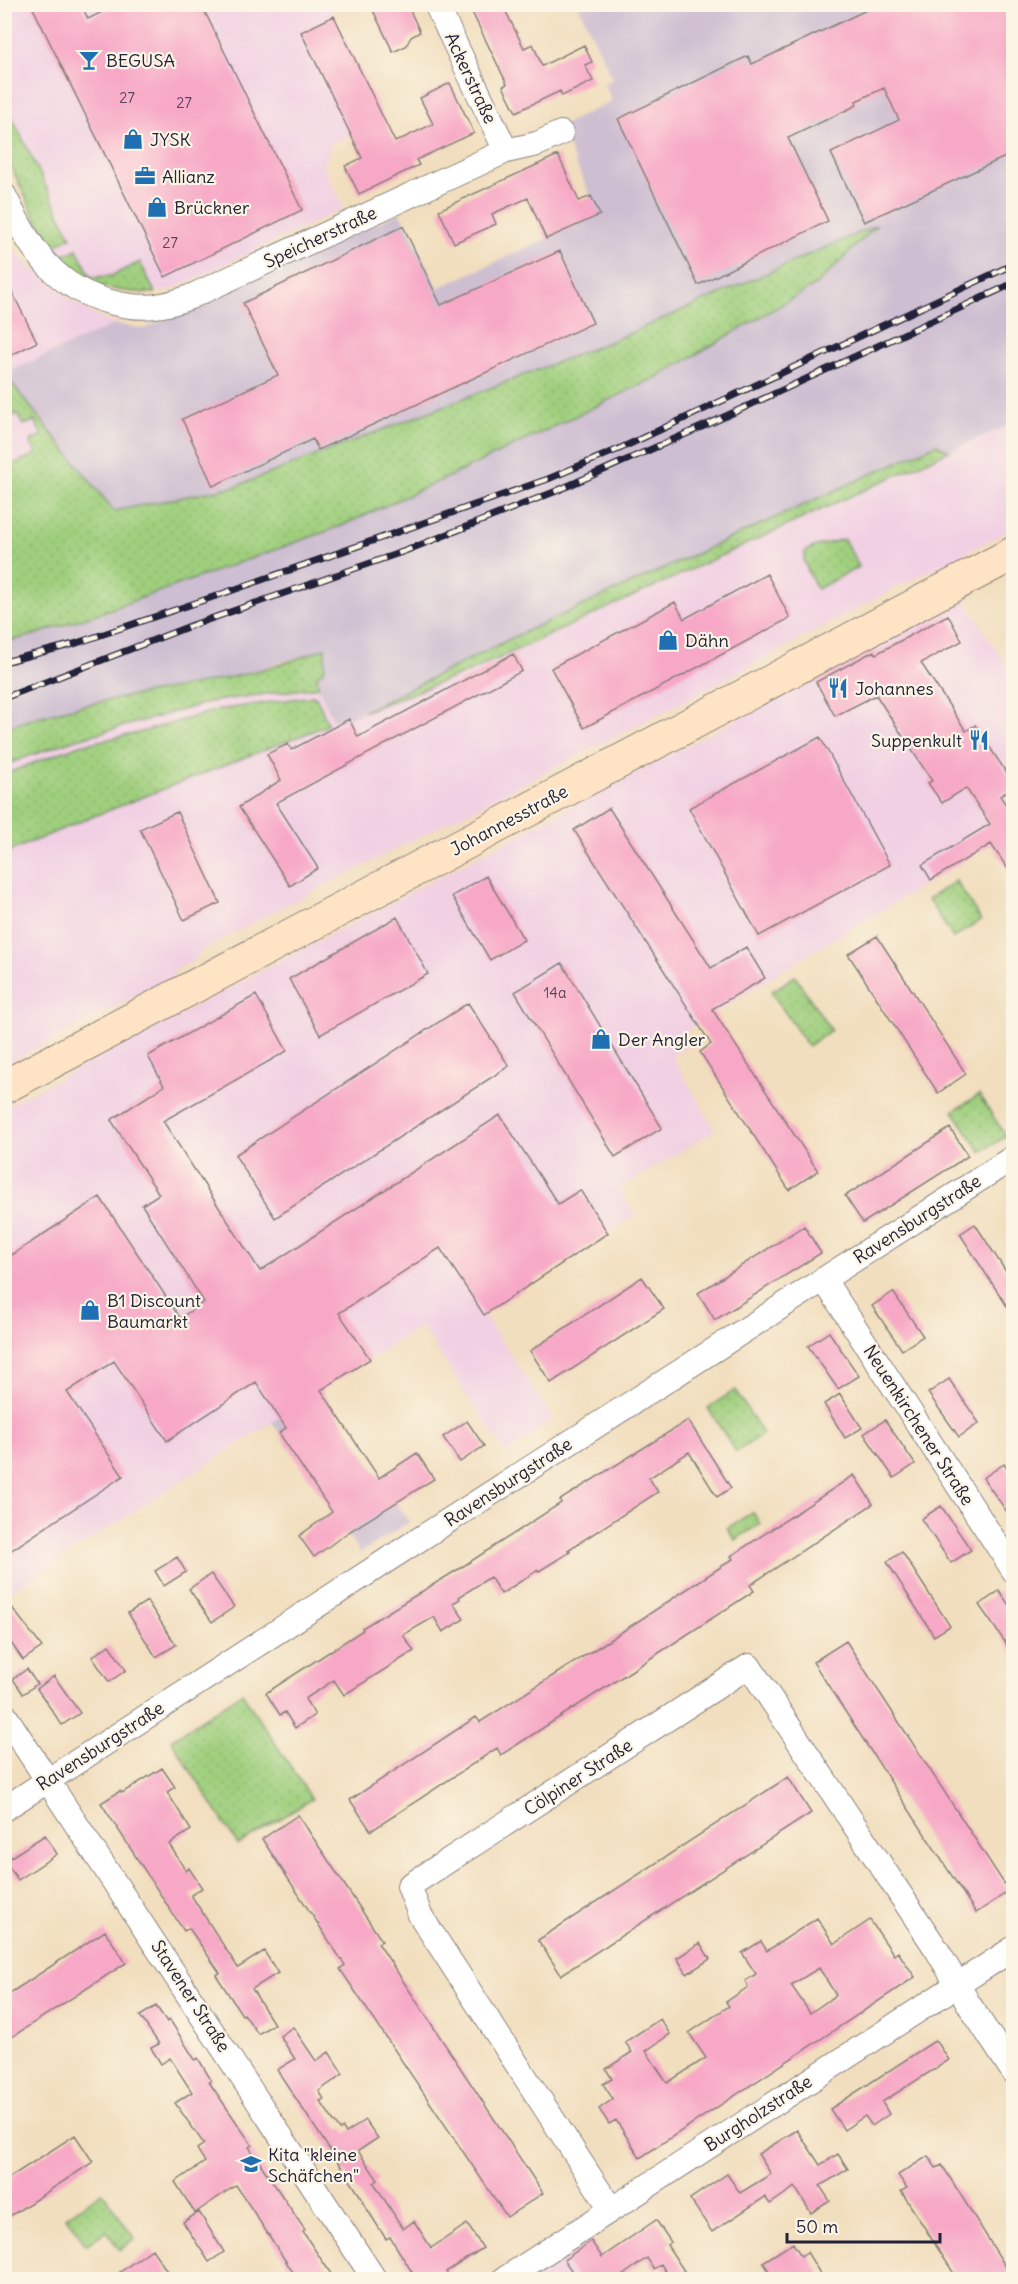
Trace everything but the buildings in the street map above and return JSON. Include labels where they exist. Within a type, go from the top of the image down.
[{"type":"main road","name":"Johannesstraße","points":[[4,1087],[1014,553]]},
{"type":"street","name":"Ackerstraße","points":[[436,4],[506,151]]},
{"type":"street","name":"Speicherstraße","points":[[4,195],[22,231],[56,276],[74,289],[100,300],[147,308],[175,303],[506,151],[537,144],[561,133]]},
{"type":"street","name":"Ravensburgstraße","points":[[4,1809],[1014,1157]]},
{"type":"street","name":"Neuenkirchener Straße","points":[[824,1280],[1014,1571]]},
{"type":"street","name":"Cölpiner Straße","points":[[611,2209],[420,1915],[409,1886],[749,1666],[938,1950],[957,1983]]},
{"type":"street","name":"Stavener Straße","points":[[4,1714],[175,1971],[375,2280]]},
{"type":"street","name":"Burgholzstraße","points":[[503,2280],[1014,1947]]},
{"type":"street","points":[[957,1983],[1014,2073]]},
{"type":"shaded area","points":[[5,5],[329,5],[384,118],[331,144],[323,166],[344,208],[171,290],[155,293],[129,292],[77,273],[36,219],[5,154]]},
{"type":"shaded area","points":[[578,5],[1013,5],[1013,423],[949,451],[936,444],[518,635],[363,712],[335,723],[318,687],[317,676],[324,649],[222,680],[124,697],[33,717],[5,728],[5,642],[34,635],[105,611],[341,526],[459,472],[661,375],[817,284],[876,227],[612,341],[237,486],[114,511],[5,374],[115,324],[144,329],[400,213],[438,288],[599,215],[559,127],[612,101],[604,84],[613,79]]},
{"type":"shaded area","points":[[4,233],[11,246],[32,271],[39,272],[68,298],[96,316],[115,324],[5,374],[72,459],[4,476]]},
{"type":"shaded area","points":[[1013,423],[1013,529],[893,589],[698,694],[275,911],[202,950],[194,961],[173,971],[175,975],[5,1065],[5,728],[318,687],[334,722],[937,444],[964,446]]},
{"type":"shaded area","points":[[964,599],[1013,676],[1013,832],[820,947],[684,1032],[691,1044],[672,1056],[715,1130],[619,1189],[635,1215],[484,1315],[553,1419],[506,1454],[421,1326],[5,1595],[5,1107]]},
{"type":"shaded area","points":[[321,1390],[409,1522],[360,1553],[272,1422]]},
{"type":"shaded area","points":[[591,2239],[618,2279],[531,2280]]},
{"type":"green space","points":[[5,103],[71,237],[54,246],[36,219],[5,154]]},
{"type":"green space","points":[[877,225],[817,284],[661,375],[459,472],[341,526],[105,611],[34,635],[5,642],[5,468],[36,454],[30,441],[42,436],[35,421],[23,425],[17,414],[5,419],[5,396],[11,393],[5,375],[114,511],[237,486],[612,341]]},
{"type":"green space","points":[[77,249],[91,277],[111,276],[140,262],[155,293],[114,289],[93,282],[83,276],[62,256]]},
{"type":"green space","points":[[937,444],[949,451],[473,670],[363,712],[518,635]]},
{"type":"green space","points":[[844,539],[859,567],[817,589],[805,564],[805,552],[810,548]]},
{"type":"green space","points":[[325,648],[325,669],[317,676],[318,687],[214,701],[70,741],[5,765],[5,728],[84,705],[246,674]]},
{"type":"green space","points":[[313,696],[317,698],[328,725],[5,853],[5,774],[80,745],[138,733],[217,710]]},
{"type":"green space","points":[[956,881],[981,920],[953,938],[928,899]]},
{"type":"green space","points":[[795,976],[831,1030],[808,1046],[771,992]]},
{"type":"green space","points":[[979,1095],[1006,1136],[981,1152],[953,1111]]},
{"type":"green space","points":[[735,1390],[763,1434],[736,1452],[708,1408]]},
{"type":"green space","points":[[753,1512],[760,1524],[735,1540],[727,1528]]},
{"type":"green space","points":[[242,1693],[312,1799],[238,1845],[171,1740]]},
{"type":"green space","points":[[102,2192],[135,2239],[120,2250],[106,2231],[86,2245],[66,2217]]},
{"type":"railway","points":[[4,662],[74,644],[548,479],[619,449],[1014,264]]},
{"type":"railway","points":[[4,698],[190,626],[405,551],[554,492],[713,422],[1014,283]]},
{"type":"place","name":"BEGUSA","points":[[89,60]]},
{"type":"place","name":"JYSK","points":[[133,139]]},
{"type":"place","name":"Allianz","points":[[145,176]]},
{"type":"place","name":"Brückner","points":[[157,207]]},
{"type":"place","name":"Dähn","points":[[668,640]]},
{"type":"place","name":"Johannes","points":[[838,688]]},
{"type":"place","name":"Suppenkult","points":[[979,740]]},
{"type":"place","name":"Der Angler","points":[[601,1039]]},
{"type":"place","name":"B1 Discount Baumarkt","points":[[90,1310]]},
{"type":"place","name":"Kita \"kleine Schäfchen\"","points":[[251,2164]]}]
